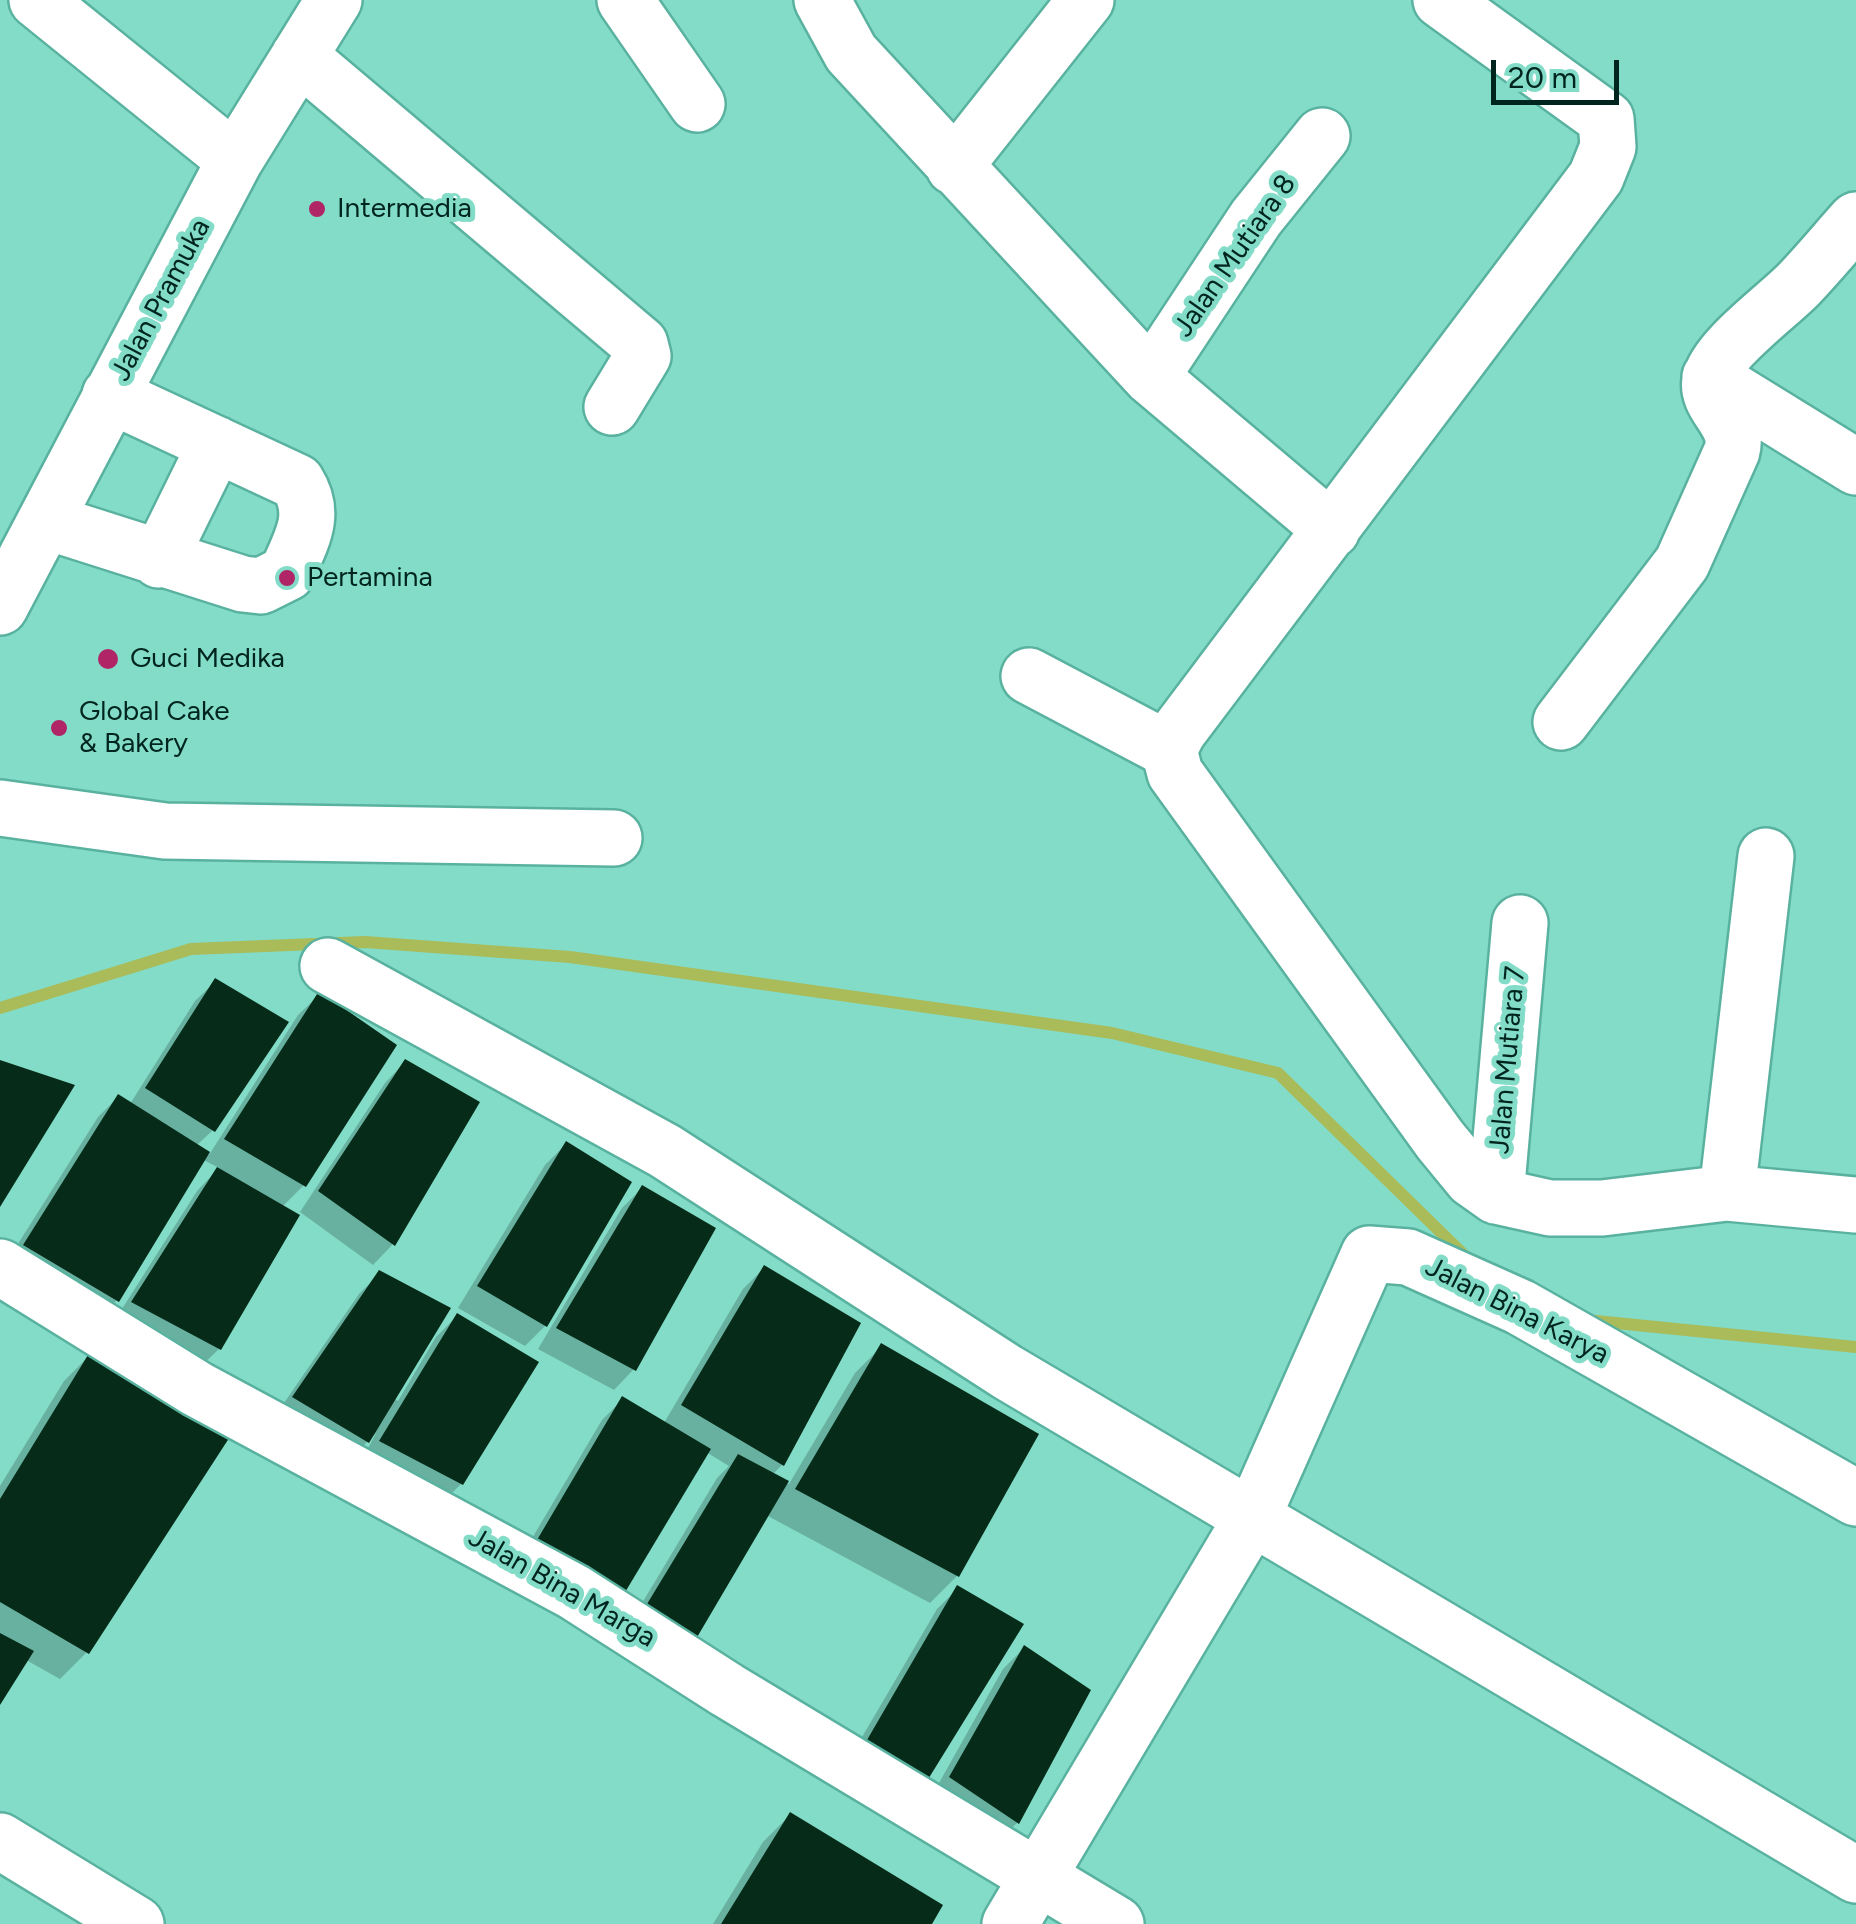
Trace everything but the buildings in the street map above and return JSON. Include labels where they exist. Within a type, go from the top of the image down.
[{"type":"street","points":[[37,0],[235,160]]},
{"type":"street","name":"Jalan Pramuka","points":[[5,586],[48,522],[235,160],[334,0]]},
{"type":"street","points":[[625,0],[697,104]]},
{"type":"street","points":[[822,0],[850,53],[1151,376],[1332,530]]},
{"type":"street","points":[[954,167],[1086,0]]},
{"type":"street","points":[[1440,0],[1606,119],[1608,146],[1596,176],[1178,732],[1169,750],[1175,772],[1373,1052],[1472,1179],[1496,1196],[1550,1208],[1727,1194],[1856,1205]]},
{"type":"street","points":[[299,56],[640,344],[643,356],[612,407]]},
{"type":"street","name":"Jalan Mutiara 8","points":[[1151,376],[1256,218],[1322,136]]},
{"type":"street","points":[[1561,722],[1682,563],[1732,451],[1734,432],[1711,392],[1710,377],[1728,352],[1798,285],[1856,220]]},
{"type":"street","points":[[1710,377],[1856,467]]},
{"type":"street","points":[[48,522],[159,560],[261,586],[287,573],[310,516],[307,498],[297,482],[110,396]]},
{"type":"street","points":[[159,560],[216,444]]},
{"type":"street","points":[[1028,676],[1169,750]]},
{"type":"street","points":[[0,808],[165,830],[614,838]]},
{"type":"street","points":[[1727,1194],[1766,856]]},
{"type":"street","name":"Jalan Mutiara 7","points":[[1496,1196],[1520,923]]},
{"type":"street","points":[[328,966],[665,1151],[1007,1372],[1856,1875]]},
{"type":"street","name":"Jalan Bina Karya","points":[[1254,1516],[1369,1254],[1408,1256],[1520,1307],[1856,1498]]},
{"type":"street","name":"Jalan Bina Marga","points":[[0,1267],[197,1389],[574,1592],[1024,1902],[1116,1924]]},
{"type":"street","points":[[1024,1902],[1254,1516]]},
{"type":"street","points":[[0,1840],[112,1918]]},
{"type":"waterway","points":[[0,1008],[191,949],[365,942],[570,957],[1112,1033],[1278,1073],[1467,1258]]},
{"type":"waterway","points":[[1586,1320],[1856,1347]]},
{"type":"place","name":"Intermedia","points":[[317,209]]},
{"type":"place","name":"Pertamina","points":[[287,578]]},
{"type":"place","name":"Guci Medika","points":[[108,659]]},
{"type":"place","name":"Global Cake & Bakery","points":[[59,728]]}]
